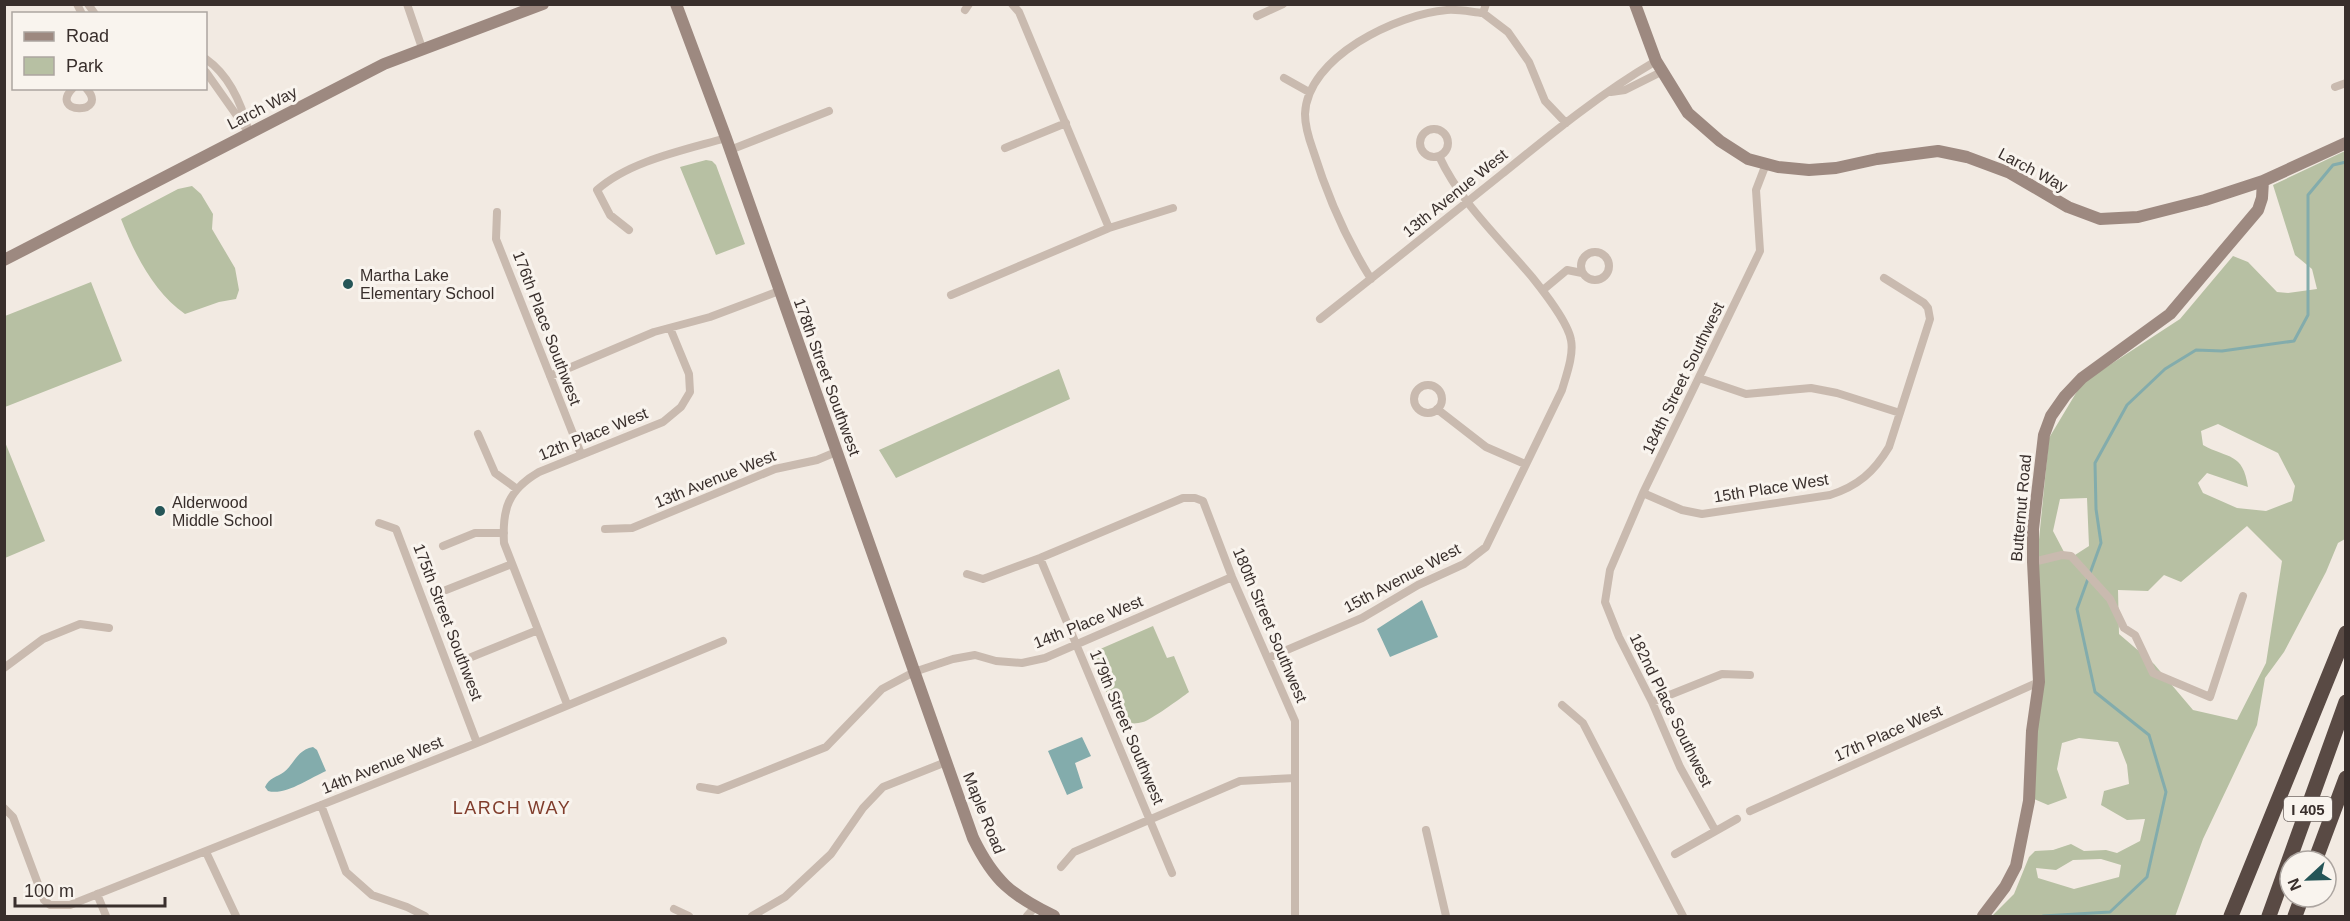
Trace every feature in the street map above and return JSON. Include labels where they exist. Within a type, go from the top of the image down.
[{"type":"highway","points":[[2231,916],[2346,633]]},
{"type":"highway","name":"I 405","points":[[2269,916],[2346,702]]},
{"type":"highway","name":"I 405","points":[[2319,849],[2346,778]]},
{"type":"street","points":[[407,4],[423,48]]},
{"type":"street","name":"Larch Way","points":[[4,260],[384,64],[543,4]]},
{"type":"street","name":"178th Street Southwest","points":[[676,4],[728,144],[946,762]]},
{"type":"street","points":[[1012,4],[1019,12],[1109,228]]},
{"type":"street","points":[[1257,16],[1283,4]]},
{"type":"street","name":"Larch Way","points":[[1635,4],[1659,66],[1688,113],[1720,141],[1748,159],[1766,164],[1809,170],[1836,168],[1877,159],[1938,151],[1967,157],[2010,173],[2068,207],[2100,219],[2138,217],[2164,212],[2263,181],[2346,143]]},
{"type":"street","points":[[1371,279],[1354,252],[1321,175],[1305,114],[1309,92],[1320,72],[1343,51],[1371,35],[1412,18],[1447,10],[1485,9],[1508,32],[1529,62],[1545,101],[1566,123]]},
{"type":"street","points":[[207,60],[220,72],[241,105],[249,133]]},
{"type":"street","name":"13th Avenue West","points":[[1320,319],[1620,82],[1659,66]]},
{"type":"street","points":[[207,73],[249,133]]},
{"type":"street","points":[[1284,78],[1309,92]]},
{"type":"street","points":[[2336,87],[2346,83]]},
{"type":"street","points":[[71,90],[68,101],[72,108],[79,110],[86,108],[90,102],[88,90]]},
{"type":"street","points":[[629,230],[610,214],[597,190],[607,181],[657,158],[728,144],[829,111]]},
{"type":"street","points":[[1005,147],[1066,123]]},
{"type":"street","name":"15th Avenue West","points":[[1268,658],[1362,618],[1418,585],[1464,564],[1486,547],[1562,390],[1569,365],[1571,340],[1558,312],[1543,290],[1468,201],[1448,174],[1439,156]]},
{"type":"street","name":"184th Street Southwest","points":[[1605,602],[1610,570],[1643,493],[1760,251],[1756,190],[1766,164]]},
{"type":"street","name":"Butternut Road","points":[[1983,916],[2005,887],[2016,866],[2029,801],[2032,731],[2039,682],[2032,562],[2033,529],[2044,435],[2051,416],[2082,378],[2170,314],[2258,210],[2262,198],[2263,181]]},
{"type":"street","points":[[951,295],[1109,228],[1173,208]]},
{"type":"street","name":"176th Place Southwest","points":[[497,212],[496,239],[581,454]]},
{"type":"street","points":[[1543,290],[1567,270],[1582,273]]},
{"type":"street","name":"15th Place West","points":[[1643,493],[1682,510],[1702,514],[1830,495],[1848,489],[1878,465],[1888,447],[1900,413],[1929,325],[1930,313],[1924,303],[1884,278]]},
{"type":"street","points":[[550,376],[654,332],[710,317],[779,291]]},
{"type":"street","name":"12th Place West","points":[[504,532],[509,498],[524,481],[581,454],[663,422],[681,407],[690,392],[689,374],[670,328]]},
{"type":"street","points":[[1700,378],[1746,394],[1811,388],[1837,393],[1900,413]]},
{"type":"street","points":[[1437,409],[1486,447],[1525,464]]},
{"type":"street","points":[[478,434],[495,473],[517,489]]},
{"type":"street","name":"13th Avenue West","points":[[604,529],[632,528],[775,469],[817,460],[836,452]]},
{"type":"street","name":"180th Street Southwest","points":[[1040,558],[1183,498],[1203,501],[1232,578],[1295,721],[1295,916]]},
{"type":"street","name":"175th Street Southwest","points":[[379,523],[396,529],[477,744]]},
{"type":"street","points":[[443,546],[475,533],[504,532],[504,543],[567,704]]},
{"type":"street","points":[[2032,562],[2062,555],[2071,556],[2110,599],[2124,628],[2135,635],[2153,673],[2210,697],[2244,596]]},
{"type":"street","points":[[967,574],[983,579],[1040,558]]},
{"type":"street","name":"179th Street Southwest","points":[[1040,558],[1172,873]]},
{"type":"street","points":[[446,590],[512,564]]},
{"type":"street","name":"14th Place West","points":[[700,787],[718,790],[826,747],[882,689],[914,672],[953,659],[975,655],[996,661],[1023,663],[1045,658],[1232,578]]},
{"type":"street","name":"182nd Place Southwest","points":[[1605,602],[1619,637],[1653,702],[1680,767],[1715,830]]},
{"type":"street","points":[[4,668],[44,639],[80,624],[109,628]]},
{"type":"street","points":[[469,658],[538,630]]},
{"type":"street","name":"14th Avenue West","points":[[4,808],[13,817],[40,894],[50,905],[70,905],[477,744],[567,704],[723,641]]},
{"type":"street","points":[[1653,702],[1722,674],[1750,675]]},
{"type":"street","name":"17th Place West","points":[[1750,811],[2039,682]]},
{"type":"street","points":[[1562,705],[1583,723],[1683,916]]},
{"type":"street","points":[[752,916],[785,897],[831,855],[863,808],[883,787],[946,762]]},
{"type":"street","name":"Maple Road","points":[[946,762],[973,838],[995,876],[1031,912],[1054,916]]},
{"type":"street","points":[[1061,867],[1074,852],[1240,781],[1295,778]]},
{"type":"street","points":[[321,805],[346,872],[372,896],[425,916]]},
{"type":"street","points":[[1675,854],[1737,819]]},
{"type":"street","points":[[1426,830],[1446,916]]},
{"type":"street","points":[[206,852],[236,916]]},
{"type":"street","points":[[98,894],[106,916]]},
{"type":"street","points":[[674,909],[689,916]]},
{"type":"green space","points":[[2345,151],[2345,539],[2338,543],[2326,572],[2284,652],[2265,678],[2257,725],[2203,839],[2175,916],[1992,916],[2014,894],[2029,857],[2035,851],[2053,850],[2071,844],[2084,851],[2106,850],[2117,853],[2140,841],[2145,819],[2127,820],[2101,805],[2104,791],[2129,784],[2127,765],[2118,742],[2079,738],[2062,743],[2057,769],[2067,798],[2048,805],[2034,799],[2036,570],[2049,438],[2082,383],[2180,319],[2233,256],[2248,262],[2277,292],[2288,293],[2317,289],[2312,269],[2295,255],[2273,185]],"holes":[[[2218,424],[2278,453],[2295,486],[2292,501],[2266,511],[2237,508],[2203,493],[2198,483],[2207,473],[2248,487],[2246,476],[2238,462],[2203,445],[2201,431]],[[2087,498],[2089,546],[2075,555],[2064,552],[2053,531],[2060,499]],[[2247,526],[2282,561],[2266,663],[2237,720],[2193,710],[2154,664],[2119,634],[2118,590],[2148,591],[2164,575],[2181,582]],[[2101,859],[2121,865],[2119,877],[2074,889],[2038,878],[2036,868],[2056,870],[2073,860]]]},
{"type":"green space","points":[[706,160],[716,165],[745,244],[716,255],[680,167]]},
{"type":"green space","points":[[192,186],[201,194],[213,214],[212,229],[235,268],[239,290],[236,299],[219,302],[185,314],[164,295],[146,271],[121,219],[178,189]]},
{"type":"green space","points":[[91,282],[122,361],[5,407],[5,316]]},
{"type":"green space","points":[[1059,369],[1070,399],[896,478],[879,450]]},
{"type":"green space","points":[[4,442],[45,541],[5,558]]},
{"type":"green space","points":[[1153,626],[1167,658],[1174,656],[1189,692],[1147,720],[1124,724],[1117,720],[1093,658],[1098,650]]},
{"type":"water","points":[[1422,600],[1438,637],[1390,657],[1377,629]]},
{"type":"water","points":[[1082,737],[1091,756],[1075,763],[1083,788],[1067,795],[1048,751]]},
{"type":"water","points":[[313,747],[317,750],[326,771],[290,789],[268,791],[265,787],[273,778],[284,772],[303,751]]},
{"type":"waterway","points":[[2043,916],[2110,912],[2147,877],[2166,792],[2149,735],[2095,692],[2077,609],[2101,543],[2096,509],[2095,463],[2127,405],[2165,369],[2196,350],[2222,351],[2294,341],[2308,315],[2308,195],[2333,165],[2346,162]]},
{"type":"place","name":"Martha Lake Elementary School","points":[[348,284]]},
{"type":"place","name":"Alderwood Middle School","points":[[160,511]]},
{"type":"district","name":"LARCH WAY","points":[[512,808]]}]
